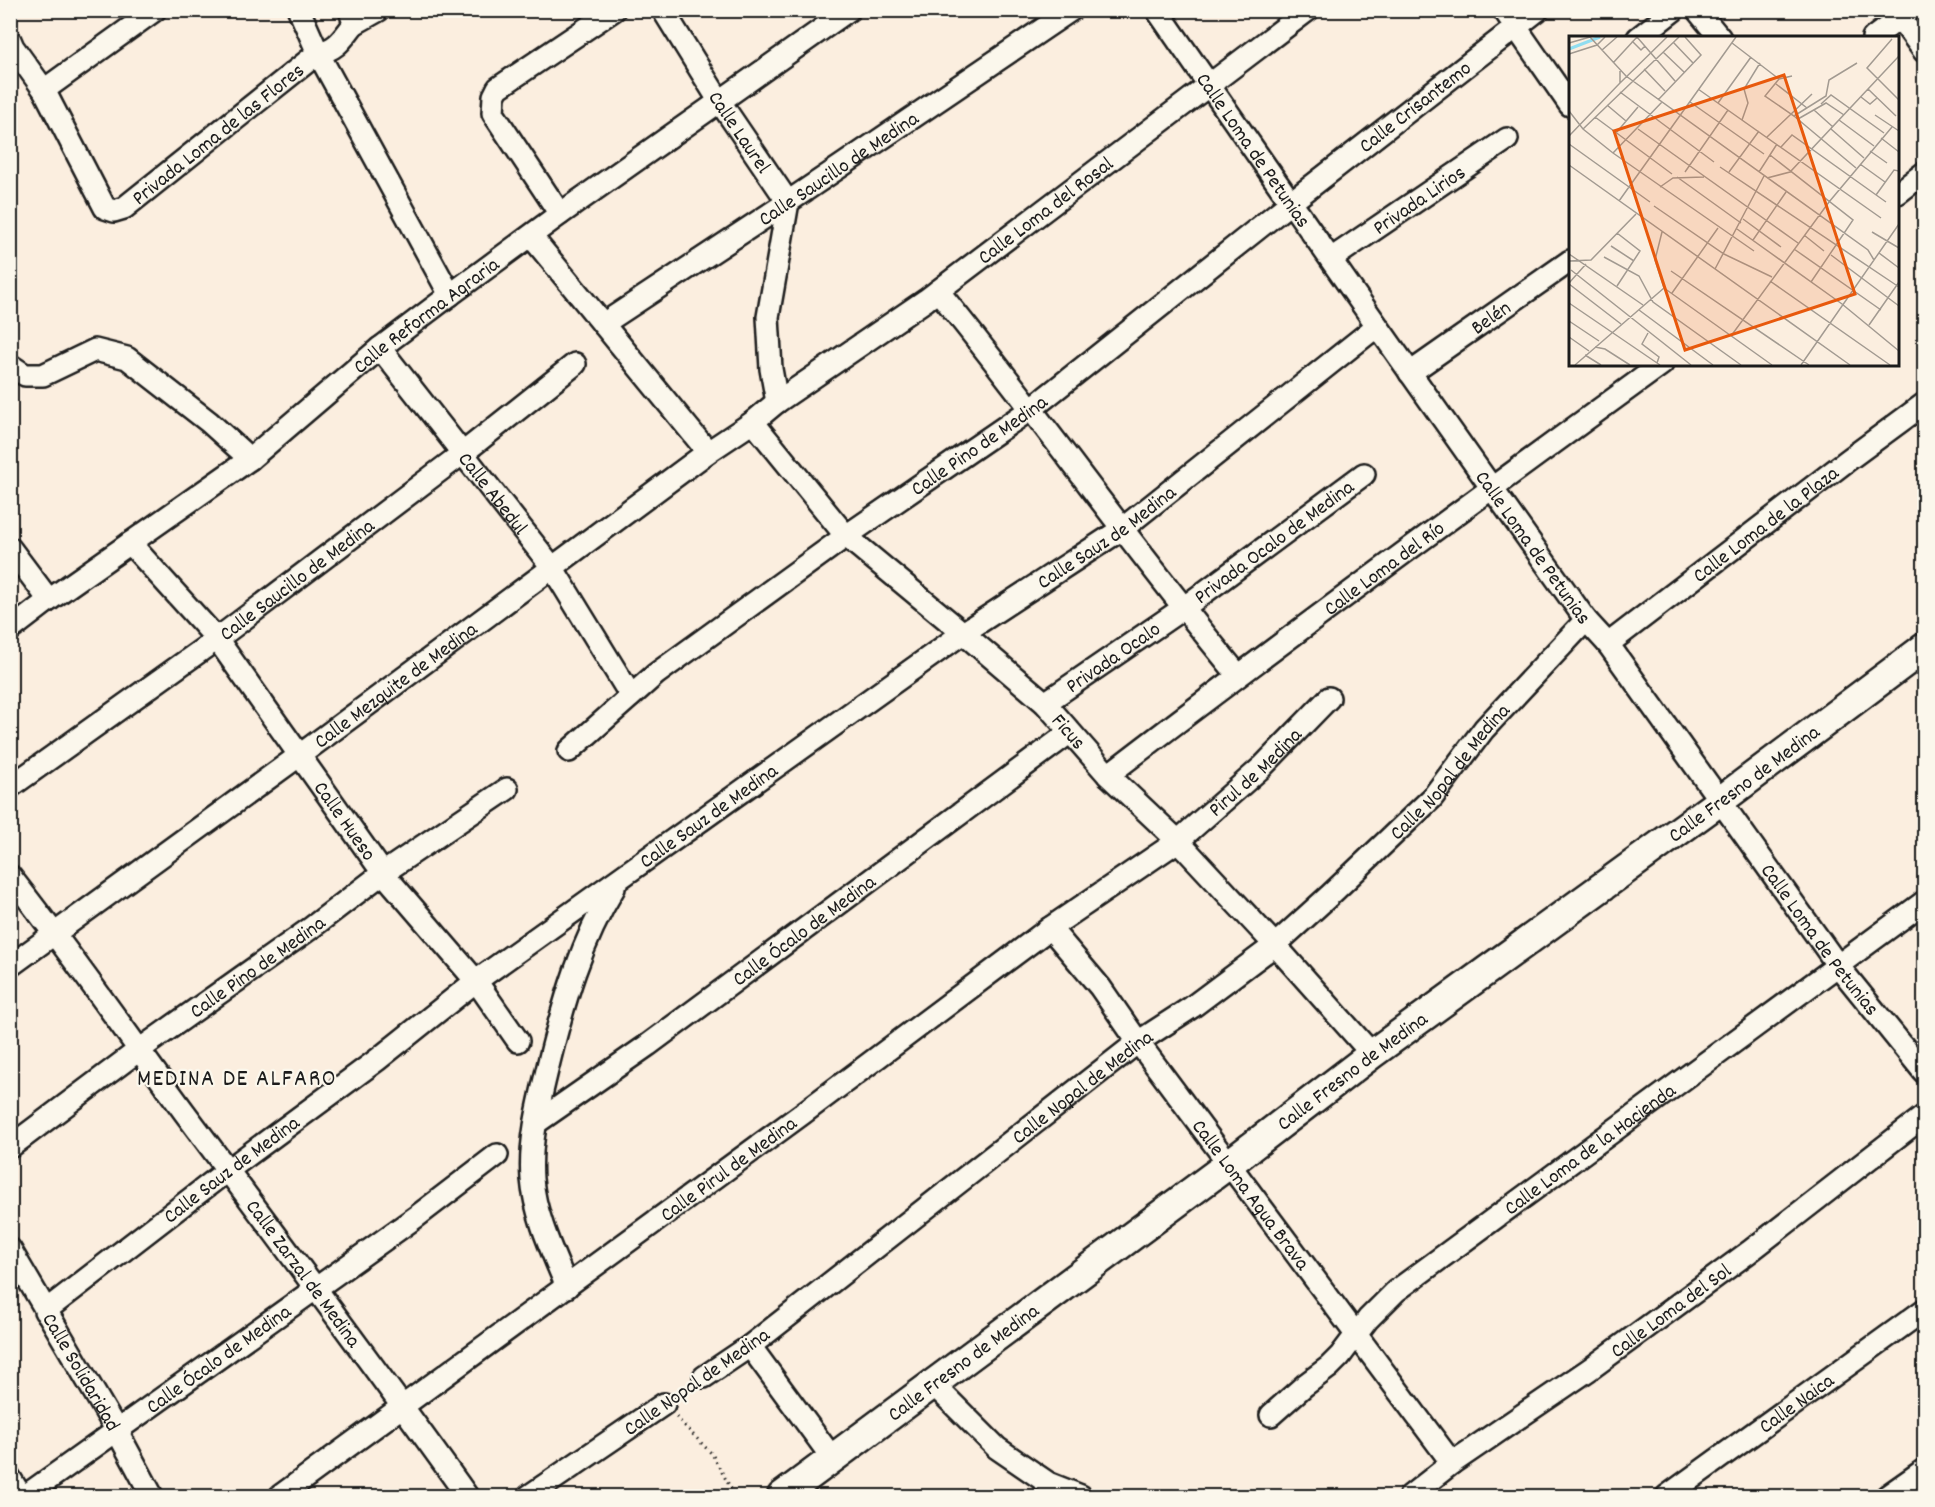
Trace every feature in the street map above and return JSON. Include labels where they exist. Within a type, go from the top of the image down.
[{"type":"street","points":[[11,45],[44,90],[155,10]]},
{"type":"street","points":[[299,10],[318,53],[450,295]]},
{"type":"street","points":[[352,17],[379,10]]},
{"type":"street","points":[[560,214],[493,113],[494,96],[498,88],[614,10]]},
{"type":"street","name":"Calle Laurel","points":[[663,10],[720,102],[788,202]]},
{"type":"street","name":"Calle Reforma Agraria","points":[[10,630],[129,543],[250,459],[380,348],[450,295],[560,214],[849,10]]},
{"type":"street","name":"Calle Saucillo de Medina","points":[[603,324],[1071,10]]},
{"type":"street","name":"Calle Loma de Petunias","points":[[1157,10],[1330,260],[1586,620],[1608,644],[1839,966],[1924,1072]]},
{"type":"street","name":"Calle Loma del Rosal","points":[[777,402],[938,291],[1308,10]]},
{"type":"street","points":[[1504,10],[1568,96]]},
{"type":"street","name":"Calle Crisantemo","points":[[1290,203],[1538,10]]},
{"type":"street","points":[[1641,36],[1674,10]]},
{"type":"street","points":[[1697,10],[1717,36]]},
{"type":"street","points":[[1875,36],[1901,13],[1924,51]]},
{"type":"street","name":"Privada Loma de las Flores","points":[[44,90],[105,208],[114,211],[124,208],[318,53],[330,51],[337,46],[352,17]]},
{"type":"street","name":"Privada Lirios","points":[[1330,260],[1507,139]]},
{"type":"street","points":[[1899,192],[1924,173]]},
{"type":"street","points":[[777,402],[771,369],[768,317],[788,202]]},
{"type":"street","name":"Calle Pino de Medina","points":[[569,751],[656,674],[846,536],[1030,409],[1290,203]]},
{"type":"street","points":[[531,236],[708,452]]},
{"type":"street","name":"Belén","points":[[1410,373],[1569,262]]},
{"type":"street","points":[[938,291],[1182,609],[1238,675]]},
{"type":"street","name":"Calle Sauz de Medina","points":[[45,1311],[228,1170],[377,1060],[477,981],[963,633],[1122,529],[1377,326]]},
{"type":"street","name":"Calle Abedul","points":[[380,348],[552,567],[631,696]]},
{"type":"street","points":[[10,365],[25,375],[43,375],[95,350],[127,358],[209,422],[250,459]]},
{"type":"street","name":"Calle Saucillo de Medina","points":[[10,787],[217,639],[463,453],[575,364]]},
{"type":"street","name":"Calle Loma del Río","points":[[1108,775],[1238,675],[1659,366]]},
{"type":"street","name":"Calle Mezquite de Medina","points":[[10,966],[300,755],[708,452],[753,422],[777,402]]},
{"type":"street","name":"Calle Loma de la Plaza","points":[[1608,644],[1924,404]]},
{"type":"street","name":"Ficus","points":[[753,422],[846,536],[1045,703],[1108,775],[1178,841],[1275,945],[1372,1054]]},
{"type":"street","name":"Privada Ocalo de Medina","points":[[1182,609],[1364,474]]},
{"type":"street","name":"Calle Hueso","points":[[129,543],[217,639],[383,873],[477,981],[518,1041]]},
{"type":"street","points":[[10,548],[49,600]]},
{"type":"street","name":"Privada Ocalo","points":[[1045,703],[1182,609]]},
{"type":"street","name":"Calle Nopal de Medina","points":[[704,1377],[750,1346],[1138,1042],[1192,1007],[1275,945],[1432,798],[1484,729],[1586,620]]},
{"type":"street","name":"Calle Fresno de Medina","points":[[782,1497],[932,1383],[1230,1164],[1372,1054],[1720,801],[1924,648]]},
{"type":"street","name":"Pirul de Medina","points":[[1178,841],[1262,767],[1329,698]]},
{"type":"street","name":"Calle Ócalo de Medina","points":[[536,1122],[648,1045],[1069,733]]},
{"type":"street","name":"Calle Pino de Medina","points":[[10,1148],[139,1050],[311,928],[383,873],[507,789]]},
{"type":"street","name":"Calle Pirul de Medina","points":[[280,1497],[802,1114],[1050,928],[1178,841]]},
{"type":"street","name":"Calle Zarzal de Medina","points":[[10,876],[55,933],[403,1406],[467,1497]]},
{"type":"street","points":[[567,1287],[536,1202],[532,1180],[532,1153],[542,1092],[573,975],[586,940],[618,881]]},
{"type":"street","name":"Calle Loma de la Hacienda","points":[[1271,1416],[1329,1367],[1380,1306],[1396,1292],[1924,902]]},
{"type":"street","name":"Calle Loma Agua Brava","points":[[1050,928],[1100,987],[1138,1042],[1452,1463]]},
{"type":"street","name":"Calle Loma del Sol","points":[[1410,1497],[1452,1463],[1600,1363],[1749,1252],[1924,1116]]},
{"type":"street","name":"Calle Ócalo de Medina","points":[[23,1497],[416,1217],[497,1155]]},
{"type":"street","name":"Calle Solidaridad","points":[[10,1249],[117,1431],[152,1497]]},
{"type":"street","name":"Calle Naica","points":[[1667,1497],[1924,1310]]},
{"type":"street","points":[[750,1346],[833,1459]]},
{"type":"street","points":[[932,1383],[997,1448],[1048,1483],[1081,1497]]},
{"type":"street","name":"Calle Nopal de Medina","points":[[529,1497],[664,1404]]},
{"type":"street","points":[[1887,1497],[1924,1470]]},
{"type":"street","points":[[10,1478],[23,1497]]},
{"type":"path","points":[[664,1404],[712,1454],[735,1497]]},
{"type":"district","name":"MEDINA DE ALFARO","points":[[237,1077]]}]
